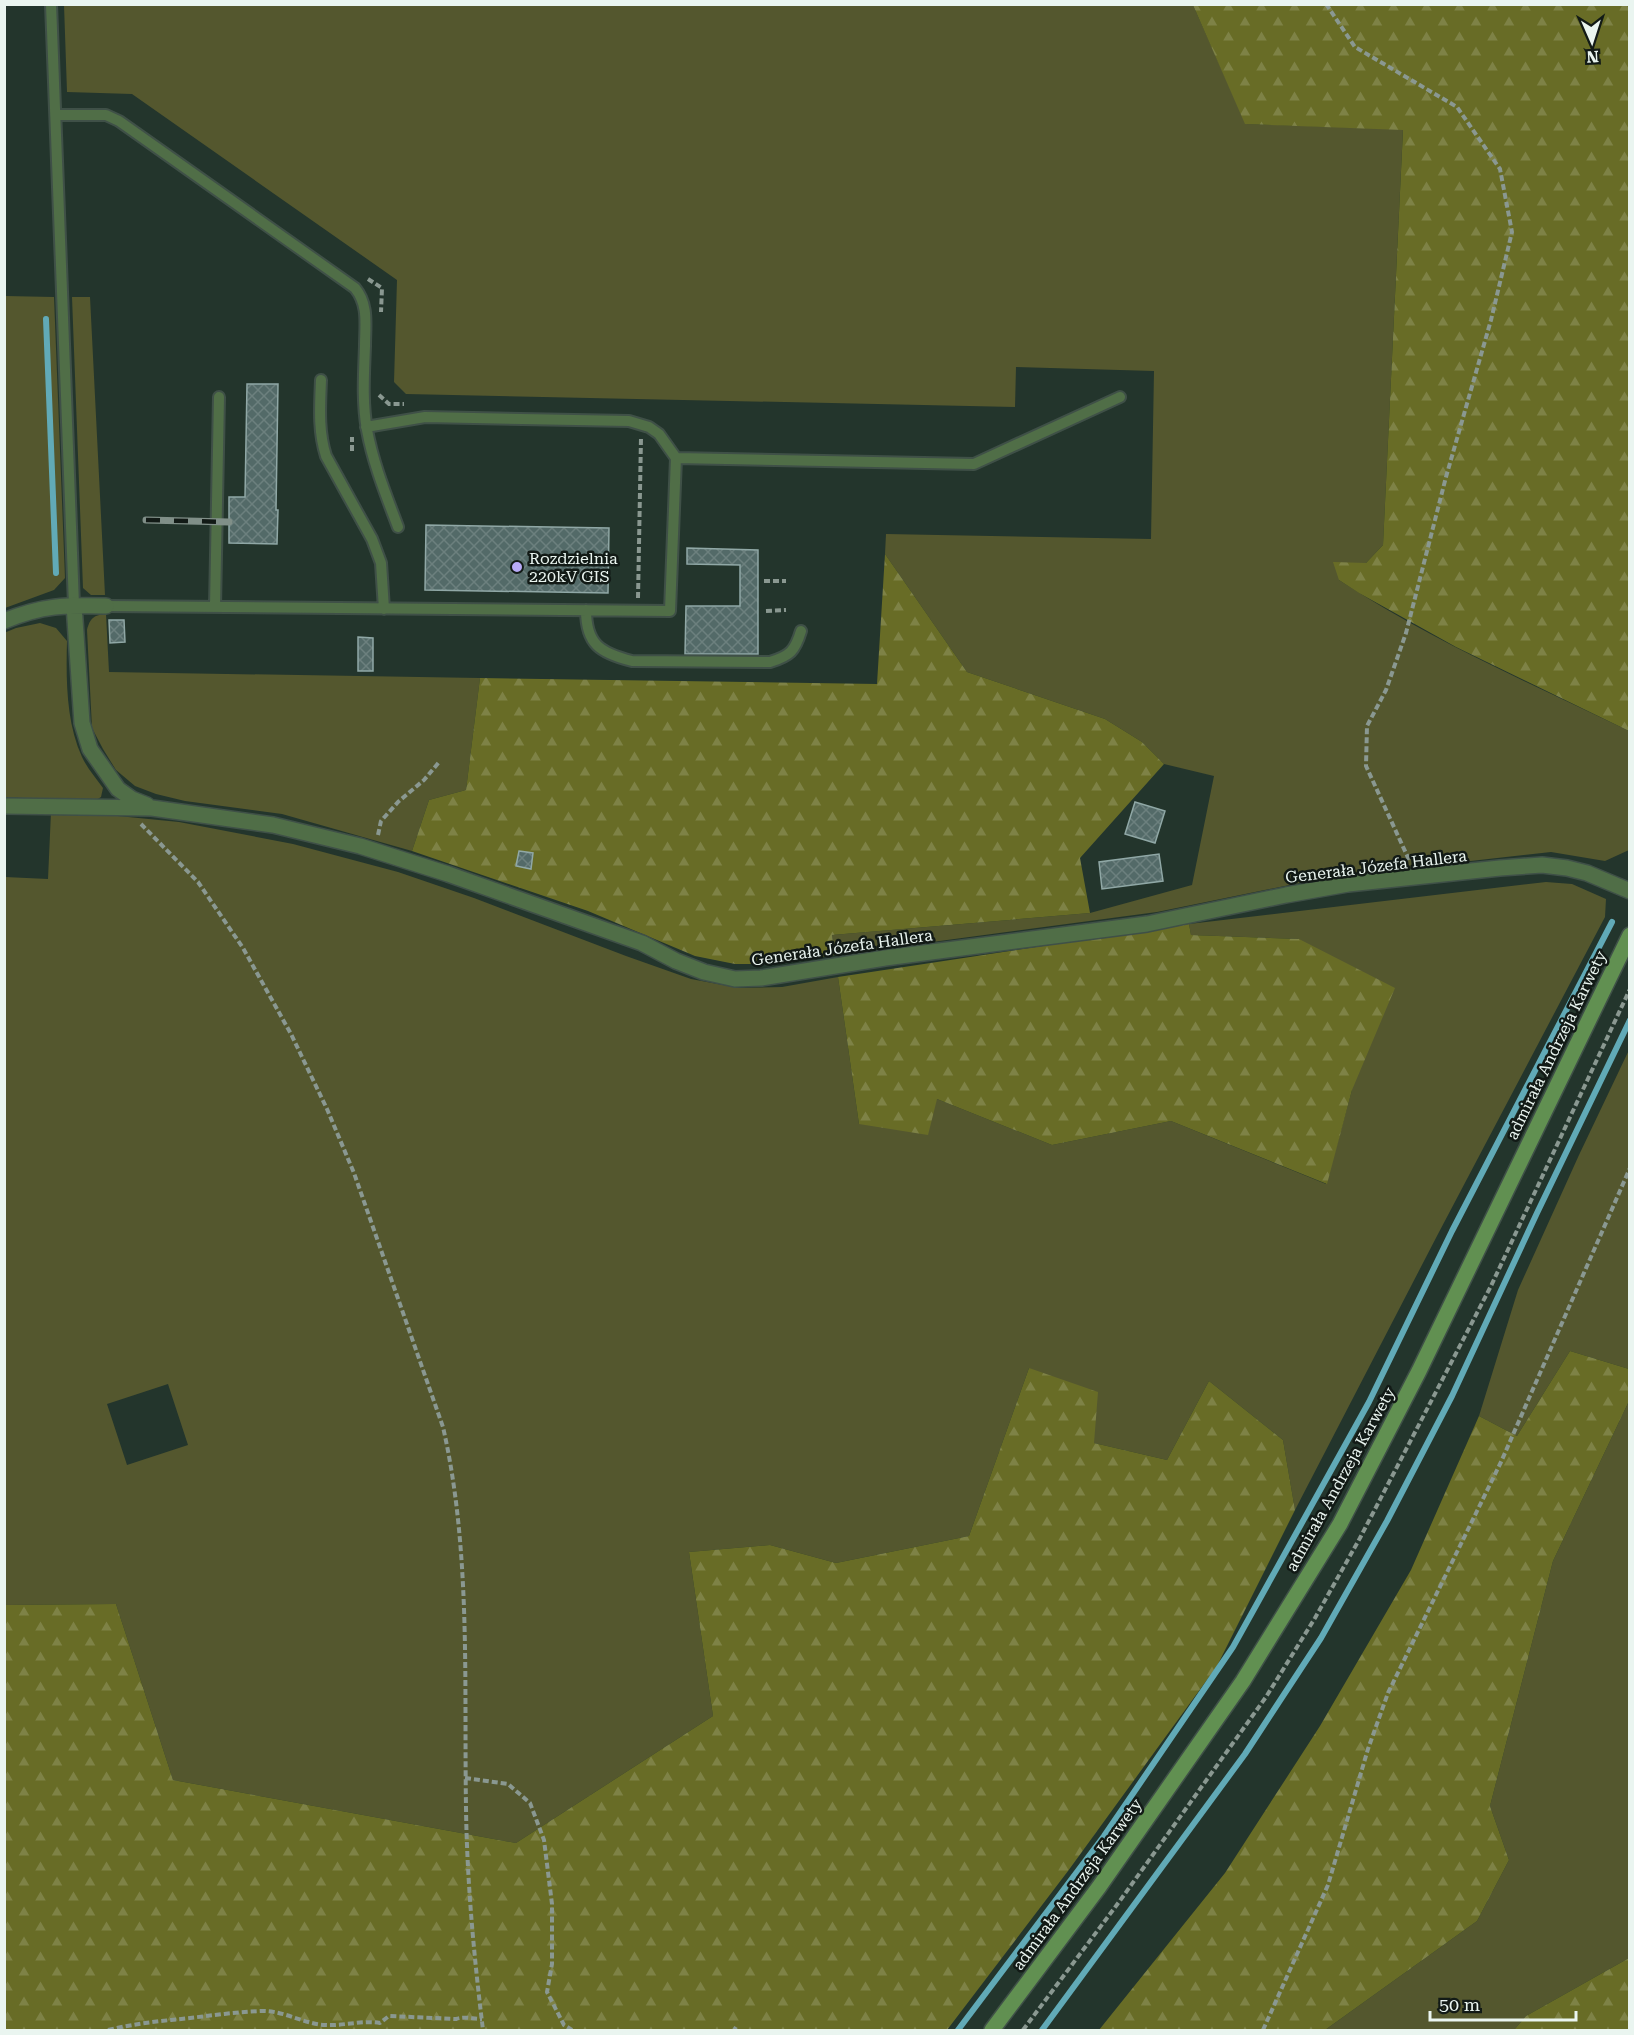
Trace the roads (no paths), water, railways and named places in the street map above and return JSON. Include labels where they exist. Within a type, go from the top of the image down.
[{"type":"main road","name":"admirała Andrzeja Karwety","points":[[993,2031],[1099,1887],[1243,1681],[1340,1524],[1419,1371],[1629,935]]},
{"type":"street","points":[[74,605],[82,723],[90,749],[118,789],[152,808]]},
{"type":"street","points":[[4,621],[25,612],[49,607],[106,606]]},
{"type":"street","name":"Generała Józefa Hallera","points":[[4,806],[152,808],[273,825],[374,850],[494,889],[642,943],[676,961],[704,972],[735,979],[761,978],[885,958],[1148,924],[1348,884],[1417,877],[1542,865],[1587,873],[1629,891]]},
{"type":"lane","points":[[51,4],[74,605]]},
{"type":"lane","points":[[56,115],[106,115],[119,121],[355,288],[361,295],[366,311],[364,390],[366,427],[379,478],[398,527]]},
{"type":"lane","points":[[321,381],[322,443],[326,456],[372,539],[381,563],[384,609]]},
{"type":"lane","points":[[215,607],[219,397]]},
{"type":"lane","points":[[676,458],[975,464],[1120,397]]},
{"type":"lane","points":[[106,606],[670,611],[676,458],[659,434],[641,424],[629,421],[425,417],[366,427]]},
{"type":"lane","points":[[586,610],[586,627],[593,642],[611,656],[632,660],[770,662],[785,658],[797,645],[801,631]]},
{"type":"waterway","points":[[46,319],[56,573]]},
{"type":"waterway","points":[[958,2030],[1104,1836],[1233,1647],[1369,1402],[1452,1231],[1612,922]]},
{"type":"waterway","points":[[1042,2030],[1245,1754],[1321,1638],[1387,1521],[1452,1396],[1630,1020]]},
{"type":"railway","points":[[146,520],[229,522]]},
{"type":"place","name":"Rozdzielnia 220kV GIS","points":[[517,567]]}]
